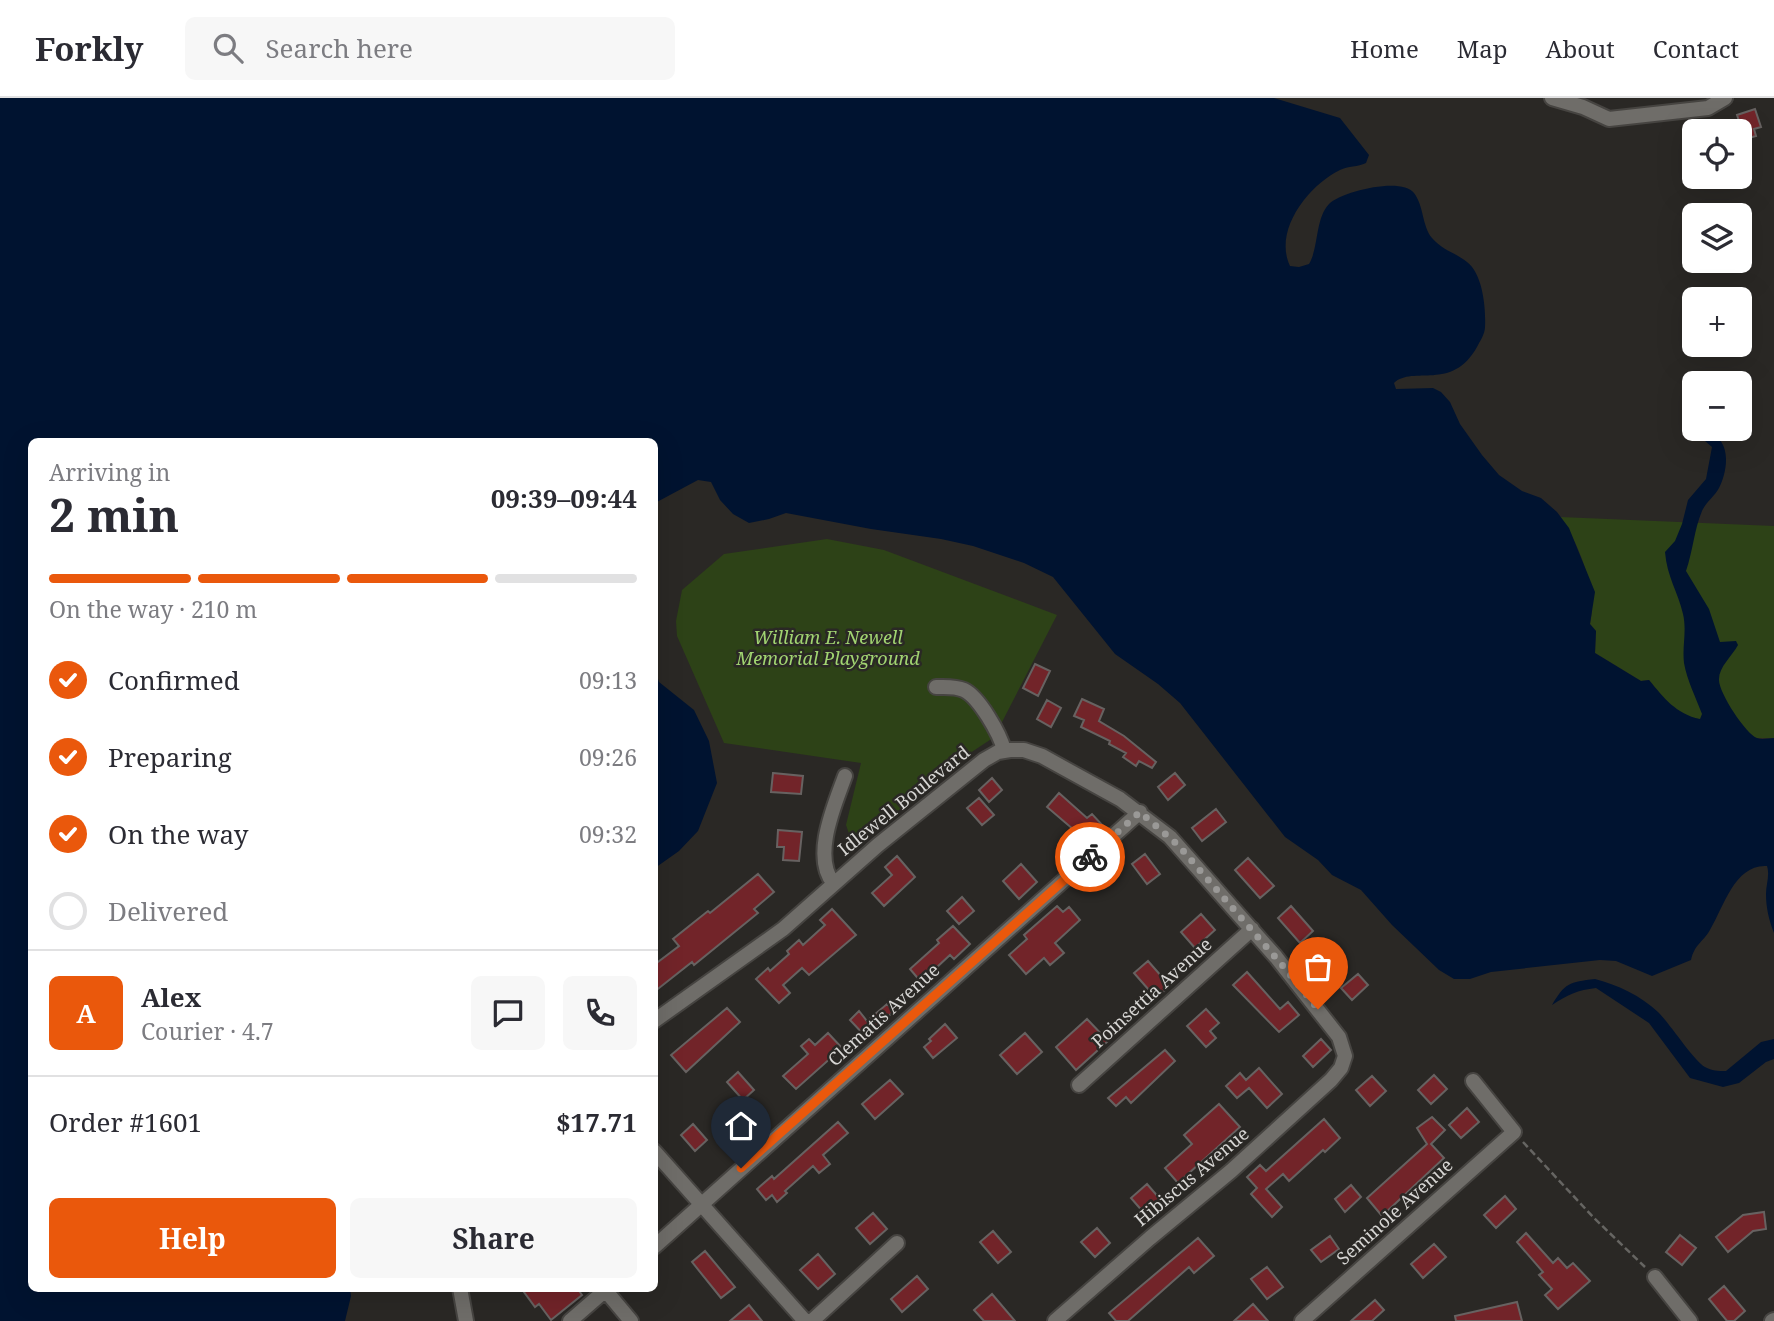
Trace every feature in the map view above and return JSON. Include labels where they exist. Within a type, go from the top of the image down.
[{"type":"street","points":[[1552,98],[1583,107],[1609,119],[1708,108],[1725,98]]},
{"type":"street","points":[[936,687],[958,688],[969,693],[997,731],[1004,750],[1024,750],[1042,756],[1140,812],[1178,845],[1252,929]]},
{"type":"street","name":"Idlewell Boulevard","points":[[658,1018],[783,929],[889,836],[984,760],[1004,750]]},
{"type":"street","points":[[834,884],[826,869],[826,841],[830,818],[845,776]]},
{"type":"street","name":"Clematis Avenue","points":[[658,1243],[1140,812]]},
{"type":"street","name":"Hibiscus Avenue","points":[[1055,1321],[1231,1171],[1332,1080],[1341,1068],[1345,1056],[1339,1037],[1252,929]]},
{"type":"street","name":"Poinsettia Avenue","points":[[1079,1086],[1252,929]]},
{"type":"street","points":[[1473,1082],[1514,1132]]},
{"type":"street","name":"Seminole Avenue","points":[[1302,1321],[1514,1132]]},
{"type":"street","points":[[658,1156],[805,1321]]},
{"type":"street","points":[[812,1321],[897,1243]]},
{"type":"street","points":[[1654,1277],[1690,1321]]},
{"type":"street","points":[[461,1292],[466,1321]]},
{"type":"street","points":[[570,1321],[604,1292]]},
{"type":"street","points":[[609,1292],[631,1321]]},
{"type":"path","points":[[1514,1132],[1594,1218],[1654,1277]]},
{"type":"green space","points":[[1560,517],[1774,526],[1774,738],[1756,738],[1747,732],[1686,716],[1667,703],[1649,680],[1641,681],[1595,653],[1596,631],[1590,624],[1592,611],[1589,583],[1574,540]]},
{"type":"green space","name":"William E. Newell Memorial Playground","points":[[827,539],[884,550],[1057,615],[1001,724],[1005,730],[955,763],[854,848],[846,825],[861,763],[724,743],[677,636],[676,621],[682,590],[724,554]]},
{"type":"water","points":[[0,98],[1274,98],[1340,118],[1369,155],[1366,163],[1343,169],[1328,177],[1306,197],[1290,224],[1286,238],[1290,266],[1309,264],[1321,217],[1329,204],[1336,199],[1386,186],[1407,188],[1414,193],[1432,238],[1467,262],[1477,275],[1484,302],[1485,330],[1467,361],[1456,369],[1433,375],[1402,378],[1394,383],[1396,389],[1433,388],[1441,392],[1450,402],[1460,424],[1499,475],[1522,491],[1541,498],[1557,512],[1569,528],[1595,592],[1590,624],[1596,631],[1595,653],[1641,681],[1649,680],[1677,709],[1700,719],[1702,714],[1684,663],[1683,614],[1665,552],[1675,541],[1688,500],[1706,479],[1712,447],[1705,441],[1721,441],[1726,457],[1724,476],[1702,511],[1686,571],[1709,609],[1720,642],[1736,641],[1738,645],[1723,666],[1719,679],[1728,702],[1752,735],[1759,739],[1774,738],[1774,933],[1767,904],[1767,866],[1756,867],[1739,879],[1732,888],[1691,960],[1652,976],[1616,961],[1600,960],[1491,972],[1470,979],[1454,979],[1439,970],[1392,925],[1361,890],[1332,875],[1318,860],[1285,837],[1180,703],[1115,654],[1053,577],[1024,563],[973,546],[941,539],[786,513],[749,523],[733,514],[720,500],[711,482],[698,480],[658,501],[658,438],[28,438],[28,1292],[350,1292],[345,1321],[0,1321]]},
{"type":"water","points":[[658,679],[694,710],[709,741],[717,783],[698,831],[679,851],[658,866]]},
{"type":"water","points":[[1595,979],[1629,992],[1651,1006],[1695,1058],[1708,1068],[1726,1071],[1761,1042],[1774,1039],[1774,1059],[1739,1083],[1723,1087],[1690,1078],[1649,1023],[1596,988],[1573,994],[1552,1005],[1569,985]]},
{"type":"building","points":[[1755,109],[1761,127],[1754,129],[1756,136],[1752,137],[1752,119],[1738,119],[1737,115]]},
{"type":"building","points":[[1035,664],[1050,671],[1038,696],[1023,688]]},
{"type":"building","points":[[1082,699],[1104,709],[1099,721],[1124,736],[1156,762],[1152,768],[1139,761],[1136,766],[1123,757],[1126,753],[1109,744],[1110,741],[1081,727],[1084,720],[1074,716]]},
{"type":"building","points":[[1047,700],[1061,708],[1051,727],[1037,719]]},
{"type":"building","points":[[773,773],[803,776],[801,794],[771,792]]},
{"type":"building","points":[[1175,773],[1185,785],[1168,800],[1158,787]]},
{"type":"building","points":[[992,778],[1002,790],[989,802],[979,790]]},
{"type":"building","points":[[1059,793],[1087,818],[1092,814],[1104,827],[1079,849],[1067,836],[1074,830],[1047,807]]},
{"type":"building","points":[[979,798],[994,815],[982,825],[967,808]]},
{"type":"building","points":[[1216,809],[1226,822],[1202,841],[1192,828]]},
{"type":"building","points":[[778,830],[802,832],[799,861],[783,860],[784,847],[777,847]]},
{"type":"building","points":[[1145,854],[1160,874],[1147,884],[1132,864]]},
{"type":"building","points":[[897,856],[915,877],[884,906],[872,893],[892,875],[885,867]]},
{"type":"building","points":[[1248,858],[1274,886],[1260,898],[1235,870]]},
{"type":"building","points":[[1021,864],[1037,882],[1019,899],[1003,881]]},
{"type":"building","points":[[758,874],[774,892],[754,909],[758,913],[694,965],[692,962],[658,989],[658,962],[679,946],[673,939],[708,911],[710,913]]},
{"type":"building","points":[[962,897],[974,911],[959,924],[947,911]]},
{"type":"building","points":[[1057,906],[1063,912],[1069,907],[1080,920],[1055,943],[1064,953],[1050,965],[1044,958],[1026,974],[1009,955],[1027,939],[1024,935]]},
{"type":"building","points":[[1291,906],[1313,931],[1300,943],[1278,918]]},
{"type":"building","points":[[832,909],[856,935],[809,975],[802,968],[783,985],[790,993],[779,1003],[756,979],[789,954],[787,951],[799,940],[803,945],[825,925],[820,920]]},
{"type":"building","points":[[1201,914],[1215,930],[1195,948],[1181,932]]},
{"type":"building","points":[[953,926],[970,944],[954,959],[950,955],[921,982],[910,969],[939,943],[937,940]]},
{"type":"building","points":[[1148,961],[1170,986],[1156,998],[1134,973]]},
{"type":"building","points":[[1247,972],[1280,1009],[1288,1002],[1299,1015],[1279,1032],[1233,985]]},
{"type":"building","points":[[1358,974],[1368,985],[1352,1000],[1341,988]]},
{"type":"building","points":[[887,1004],[894,1011],[866,1037],[850,1020],[859,1011],[867,1021]]},
{"type":"building","points":[[727,1008],[740,1022],[686,1072],[671,1055]]},
{"type":"building","points":[[1206,1009],[1219,1023],[1210,1031],[1216,1038],[1206,1047],[1187,1026]]},
{"type":"building","points":[[1087,1019],[1108,1041],[1076,1070],[1056,1047]]},
{"type":"building","points":[[945,1024],[957,1038],[933,1058],[924,1047]]},
{"type":"building","points":[[828,1033],[842,1048],[796,1089],[783,1076],[808,1054],[801,1046],[809,1039],[815,1045]]},
{"type":"building","points":[[1025,1033],[1042,1052],[1017,1074],[1000,1055]]},
{"type":"building","points":[[1321,1039],[1331,1050],[1313,1067],[1303,1056]]},
{"type":"building","points":[[1165,1050],[1175,1061],[1131,1103],[1126,1097],[1116,1106],[1108,1098]]},
{"type":"building","points":[[1259,1068],[1282,1094],[1267,1108],[1249,1088],[1237,1098],[1226,1086],[1240,1073],[1246,1080]]},
{"type":"building","points":[[738,1072],[754,1090],[743,1100],[727,1082]]},
{"type":"building","points":[[1434,1075],[1447,1089],[1431,1104],[1418,1090]]},
{"type":"building","points":[[1372,1076],[1386,1091],[1370,1106],[1356,1090]]},
{"type":"building","points":[[890,1080],[903,1094],[875,1119],[862,1104]]},
{"type":"building","points":[[1219,1104],[1240,1127],[1178,1183],[1165,1168],[1192,1144],[1184,1135]]},
{"type":"building","points":[[1467,1108],[1479,1122],[1461,1138],[1449,1125]]},
{"type":"building","points":[[1432,1117],[1445,1130],[1431,1144],[1444,1158],[1382,1216],[1367,1198],[1427,1144],[1417,1128]]},
{"type":"building","points":[[1324,1119],[1340,1138],[1289,1181],[1283,1174],[1266,1189],[1282,1207],[1272,1217],[1251,1194],[1257,1188],[1247,1177],[1260,1165],[1266,1171]]},
{"type":"building","points":[[838,1122],[848,1133],[823,1155],[830,1164],[819,1173],[813,1166],[785,1191],[787,1193],[777,1202],[772,1195],[766,1200],[757,1189],[772,1176],[774,1179]]},
{"type":"building","points":[[693,1124],[707,1140],[695,1151],[681,1135]]},
{"type":"building","points":[[1147,1184],[1160,1199],[1144,1213],[1131,1198]]},
{"type":"building","points":[[1351,1185],[1361,1197],[1345,1212],[1335,1199]]},
{"type":"building","points":[[1505,1196],[1516,1209],[1496,1228],[1484,1215]]},
{"type":"building","points":[[1764,1212],[1766,1229],[1753,1231],[1728,1252],[1716,1237],[1743,1215]]},
{"type":"building","points":[[873,1213],[887,1229],[870,1244],[856,1228]]},
{"type":"building","points":[[1097,1228],[1110,1243],[1095,1257],[1081,1242]]},
{"type":"building","points":[[993,1231],[1011,1252],[998,1263],[980,1242]]},
{"type":"building","points":[[1526,1233],[1553,1263],[1558,1258],[1567,1268],[1573,1263],[1590,1281],[1558,1309],[1545,1295],[1552,1289],[1539,1275],[1543,1272],[1517,1242]]},
{"type":"building","points":[[1680,1235],[1696,1248],[1682,1265],[1666,1252]]},
{"type":"building","points":[[1330,1236],[1339,1249],[1321,1262],[1311,1250]]},
{"type":"building","points":[[1198,1238],[1214,1256],[1194,1273],[1189,1267],[1128,1321],[1116,1321],[1109,1313]]},
{"type":"building","points":[[1434,1244],[1446,1257],[1423,1278],[1411,1264]]},
{"type":"building","points":[[705,1251],[735,1287],[721,1298],[692,1262]]},
{"type":"building","points":[[818,1254],[835,1274],[818,1289],[800,1270]]},
{"type":"building","points":[[1267,1267],[1283,1287],[1267,1299],[1251,1279]]},
{"type":"building","points":[[917,1276],[928,1289],[902,1312],[891,1299]]},
{"type":"building","points":[[1724,1286],[1745,1311],[1734,1321],[1727,1321],[1709,1299]]},
{"type":"building","points":[[524,1292],[580,1292],[582,1295],[551,1320],[539,1304],[535,1307]]},
{"type":"building","points":[[992,1294],[1015,1321],[984,1321],[974,1310]]},
{"type":"building","points":[[1375,1300],[1384,1310],[1372,1321],[1351,1321]]},
{"type":"building","points":[[1517,1302],[1522,1321],[1456,1321],[1455,1316]]},
{"type":"building","points":[[1253,1304],[1268,1321],[1234,1321]]},
{"type":"building","points":[[749,1305],[762,1321],[730,1321]]},
{"type":"way so far","points":[[1090,857],[1126,828],[1140,812],[1178,845],[1318,1009]]},
{"type":"route","points":[[741,1168],[1090,857]]}]
